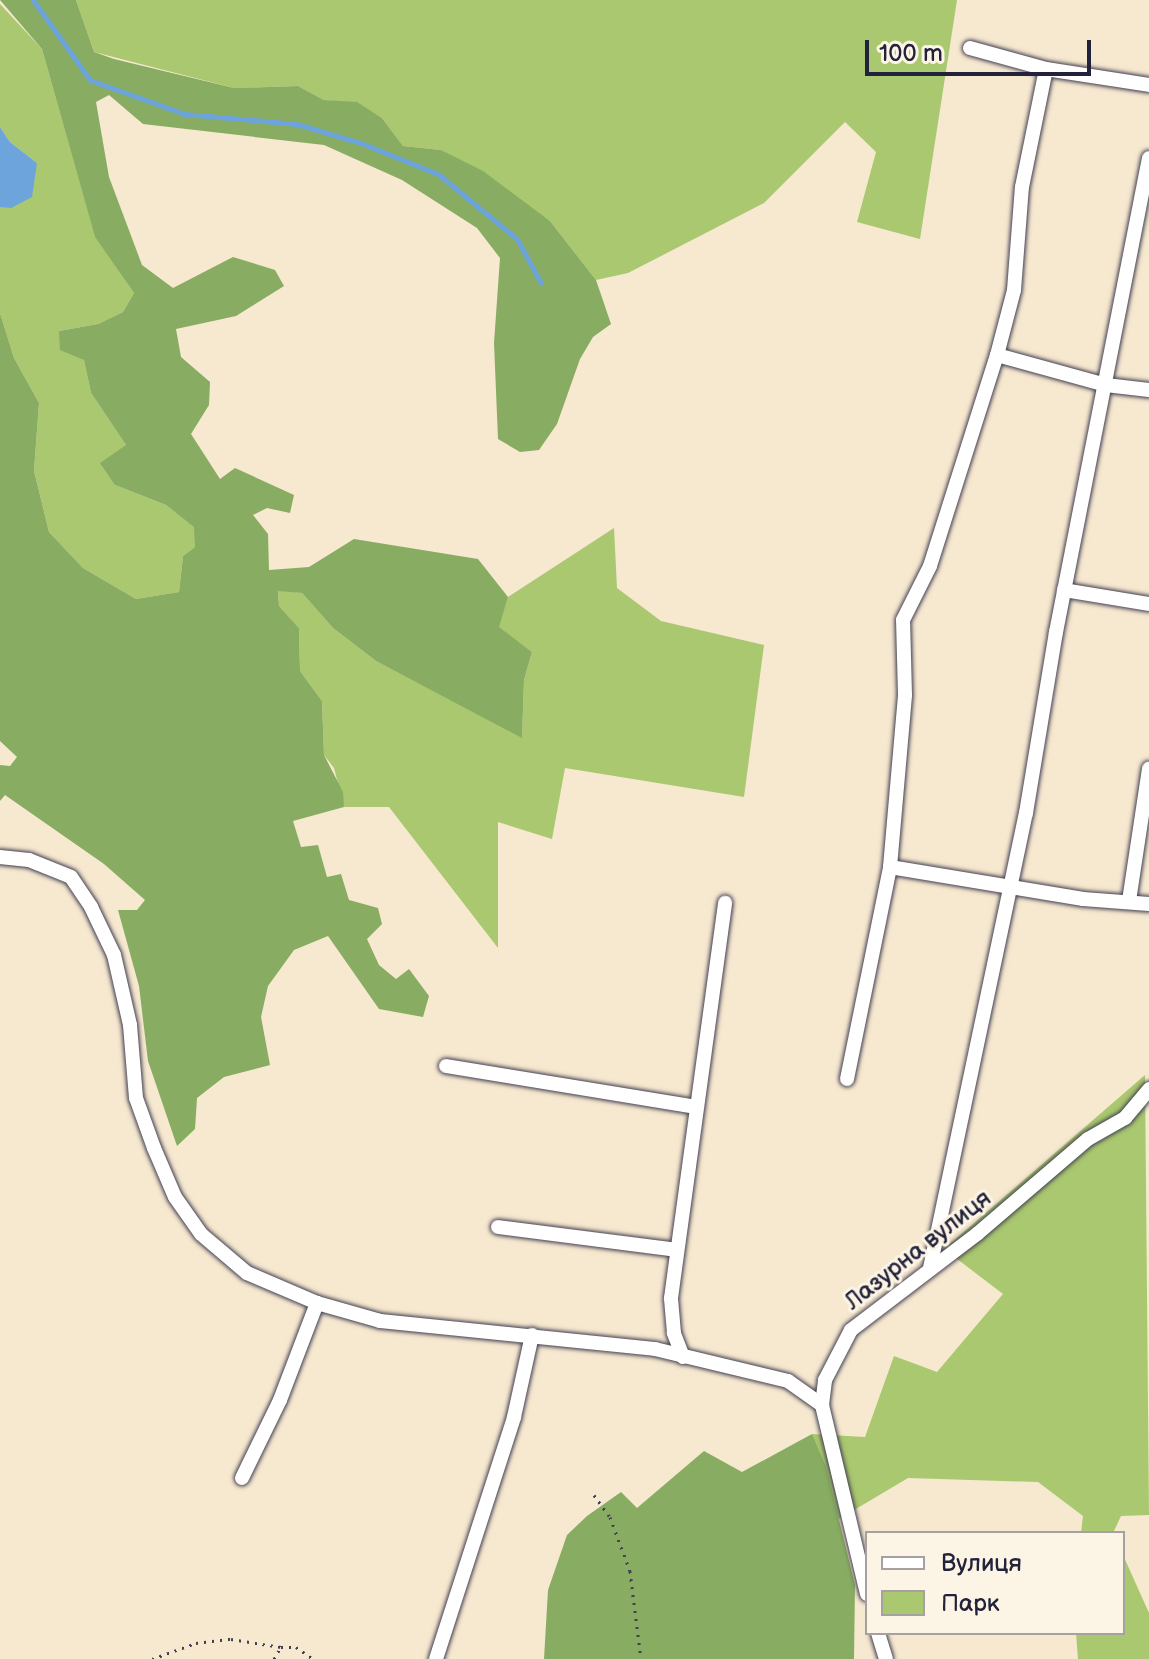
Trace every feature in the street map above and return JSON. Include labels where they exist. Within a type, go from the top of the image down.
[{"type":"street","points":[[970,48],[1046,69],[1149,85]]},
{"type":"street","points":[[847,1079],[890,867],[905,695],[903,620],[930,566],[997,355],[1014,290],[1022,187],[1046,69]]},
{"type":"street","points":[[930,1268],[1010,887],[1064,590],[1149,158]]},
{"type":"street","points":[[997,355],[1106,385],[1149,390]]},
{"type":"street","points":[[1064,590],[1149,604]]},
{"type":"street","points":[[1129,901],[1149,768]]},
{"type":"street","points":[[0,857],[29,860],[71,877],[91,907],[114,955],[124,997],[136,1098],[175,1197],[201,1234],[247,1273],[317,1303],[380,1321],[532,1335],[683,1357],[788,1381],[822,1405]]},
{"type":"street","points":[[890,867],[1010,887],[1149,904]]},
{"type":"street","points":[[683,1357],[674,1333],[671,1298],[725,903]]},
{"type":"street","points":[[446,1066],[696,1107]]},
{"type":"street","name":"Лазурна вулиця","points":[[865,1586],[822,1405],[825,1380],[851,1330],[1088,1139],[1125,1118],[1149,1089]]},
{"type":"street","points":[[498,1227],[677,1250]]},
{"type":"street","points":[[242,1478],[317,1303]]},
{"type":"street","points":[[436,1659],[514,1417],[532,1335]]},
{"type":"street","points":[[879,1635],[886,1659]]},
{"type":"path","points":[[594,1495],[610,1517],[630,1571],[641,1659]]},
{"type":"path","points":[[152,1659],[196,1643],[231,1639],[296,1647],[313,1659]]},
{"type":"path","points":[[274,1659],[281,1647]]},
{"type":"green space","points":[[0,0],[76,0],[94,52],[114,59],[234,88],[298,86],[324,100],[357,102],[382,118],[403,146],[441,150],[483,171],[550,221],[596,280],[611,324],[593,337],[580,359],[557,424],[539,450],[520,452],[498,439],[494,343],[500,258],[477,228],[402,180],[324,145],[143,124],[109,95],[96,102],[109,177],[142,265],[173,288],[233,257],[275,270],[284,286],[236,316],[176,329],[181,357],[210,382],[209,405],[191,434],[220,479],[235,468],[294,495],[290,513],[267,508],[253,515],[268,534],[269,570],[309,567],[354,539],[478,559],[508,597],[499,627],[532,652],[524,680],[522,738],[376,661],[333,628],[302,593],[278,591],[279,606],[299,628],[300,671],[322,701],[324,755],[343,792],[344,807],[293,821],[301,847],[318,845],[327,877],[341,874],[349,900],[378,908],[382,924],[367,939],[379,965],[396,979],[409,969],[429,996],[423,1017],[379,1009],[328,936],[294,950],[268,986],[261,1017],[270,1065],[224,1077],[197,1098],[195,1129],[177,1146],[148,1061],[139,986],[118,910],[137,910],[145,900],[104,864],[5,795],[0,801],[0,765],[10,766],[17,757],[0,741],[0,313],[14,358],[39,403],[34,471],[49,532],[83,568],[136,599],[179,592],[183,556],[195,547],[194,527],[166,505],[115,485],[100,463],[126,445],[91,393],[84,360],[60,350],[59,331],[98,324],[123,312],[134,293],[95,237],[42,49]]},
{"type":"green space","points":[[76,0],[957,0],[920,239],[857,222],[876,152],[845,122],[764,203],[628,273],[596,280],[550,221],[441,150],[403,146],[382,118],[357,103],[324,100],[298,86],[234,88],[94,52]]},
{"type":"green space","points":[[0,4],[42,49],[95,236],[134,293],[123,312],[98,324],[59,331],[84,360],[91,393],[126,445],[115,485],[166,505],[195,527],[195,547],[183,556],[179,592],[136,599],[83,568],[49,532],[34,471],[39,403],[14,358],[0,313],[0,207],[37,163],[10,142],[0,127]]},
{"type":"green space","points":[[614,528],[617,588],[661,621],[764,645],[744,797],[565,768],[552,839],[498,822],[498,948],[389,807],[344,807],[334,768],[324,755],[322,701],[300,671],[299,628],[279,606],[278,590],[302,593],[333,628],[376,661],[522,737],[524,680],[532,652],[498,627],[508,597]]},
{"type":"green space","points":[[1145,1075],[1149,1515],[1121,1516],[1114,1531],[1081,1531],[1083,1516],[1038,1482],[908,1478],[839,1519],[812,1434],[865,1437],[894,1356],[937,1372],[1003,1294],[944,1249]]},
{"type":"green space","points":[[812,1434],[826,1467],[855,1585],[854,1659],[544,1659],[548,1590],[567,1535],[587,1516],[621,1492],[637,1508],[704,1451],[742,1472]]},
{"type":"green space","points":[[1125,1559],[1149,1613],[1149,1659],[1078,1659],[1076,1635],[1125,1635]]},
{"type":"water","points":[[0,127],[10,142],[37,163],[32,197],[11,208],[0,207]]},
{"type":"waterway","points":[[33,0],[90,80],[185,114],[297,124],[361,143],[438,174],[517,239],[541,283]]}]
